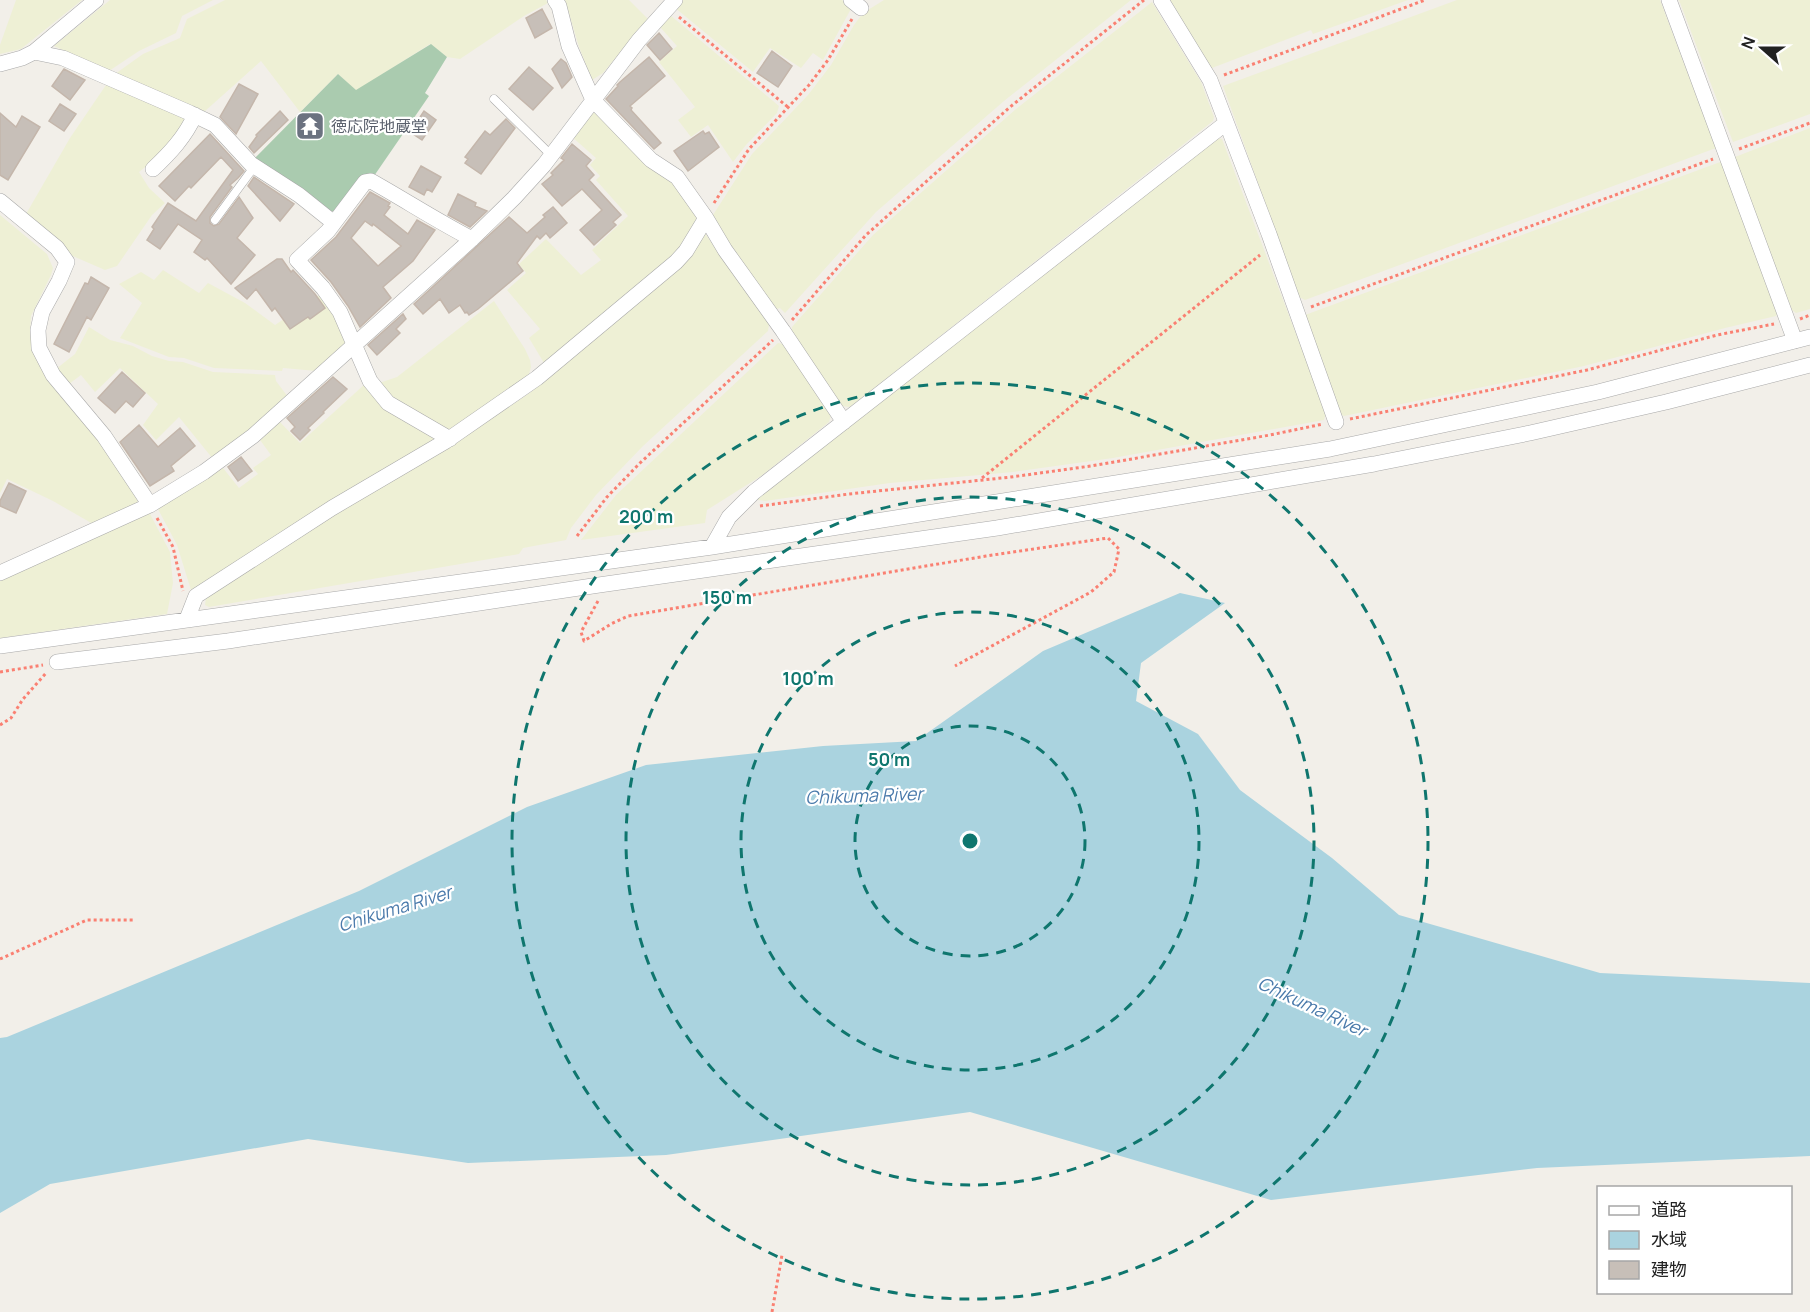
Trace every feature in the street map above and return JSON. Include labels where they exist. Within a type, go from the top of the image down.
[{"type":"street","points":[[0,64],[34,52],[96,0]]},
{"type":"street","points":[[555,0],[559,6],[569,46],[593,100],[651,160],[677,177],[844,422]]},
{"type":"street","points":[[1161,0],[1210,80],[1273,245],[1336,422]]},
{"type":"street","points":[[0,646],[712,547],[1330,449],[1598,392],[1803,339],[1790,323],[1669,0]]},
{"type":"street","points":[[0,573],[150,505],[204,472],[253,436],[514,198],[551,155],[639,40],[671,4]]},
{"type":"street","points":[[34,52],[63,58],[215,125],[254,167],[299,195],[334,223]]},
{"type":"street","points":[[153,169],[173,151],[195,115]]},
{"type":"street","points":[[712,547],[729,517],[754,492],[1226,123]]},
{"type":"street","points":[[450,439],[388,403],[370,381],[340,312],[323,288],[297,260],[328,231],[365,182],[371,181],[472,238]]},
{"type":"street","points":[[0,201],[57,248],[67,262],[60,281],[42,312],[38,330],[39,348],[53,375],[104,436],[150,505]]},
{"type":"street","points":[[187,619],[196,596],[332,507],[450,439],[537,378],[676,262],[706,218]]},
{"type":"street","points":[[57,662],[228,641],[998,528],[1374,464],[1530,434],[1810,365]]},
{"type":"lane","points":[[494,99],[551,155]]},
{"type":"lane","points":[[215,220],[254,167]]},
{"type":"path","points":[[577,536],[607,497],[640,463],[783,331],[866,235],[1010,107],[1144,0]]},
{"type":"path","points":[[1210,80],[1425,0]]},
{"type":"path","points":[[671,4],[789,108]]},
{"type":"path","points":[[706,218],[720,191],[749,149],[789,108],[828,60],[855,13],[856,4]]},
{"type":"path","points":[[1296,312],[1810,123]]},
{"type":"path","points":[[981,479],[1273,245]]},
{"type":"path","points":[[744,503],[762,507],[849,494],[1011,477],[1091,466],[1270,435],[1587,370],[1728,333],[1790,323],[1810,315]]},
{"type":"path","points":[[150,505],[173,547],[183,592]]},
{"type":"path","points":[[599,585],[600,597],[581,632],[584,641],[628,616],[1108,538],[1119,549],[1114,572],[1090,592],[954,666]]},
{"type":"path","points":[[0,672],[57,662]]},
{"type":"path","points":[[0,725],[11,718],[23,699],[57,662]]},
{"type":"path","points":[[0,959],[87,920],[135,920]]},
{"type":"path","points":[[772,1312],[782,1255]]},
{"type":"green space","points":[[16,0],[82,0],[21,49],[0,54],[0,45]]},
{"type":"green space","points":[[110,0],[213,0],[182,16],[176,33],[139,51],[109,71],[54,46]]},
{"type":"green space","points":[[225,0],[546,0],[548,3],[524,16],[460,59],[447,57],[430,44],[356,91],[338,74],[300,112],[261,61],[204,112],[115,74],[143,54],[180,38],[187,19]]},
{"type":"green space","points":[[565,0],[629,0],[648,19],[603,73],[592,80]]},
{"type":"green space","points":[[680,0],[842,0],[852,7],[823,60],[813,53],[801,68],[770,48],[753,72],[674,7]]},
{"type":"green space","points":[[884,0],[1131,0],[1004,101],[876,212],[785,313],[780,308],[774,310],[728,245],[713,215],[752,154],[808,95],[831,65],[863,13]]},
{"type":"green space","points":[[1170,0],[1408,0],[1313,34],[1311,30],[1212,68],[1207,64]]},
{"type":"green space","points":[[1457,0],[1660,0],[1716,148],[1305,300],[1299,297],[1223,86]]},
{"type":"green space","points":[[1679,0],[1810,0],[1810,114],[1733,142]]},
{"type":"green space","points":[[1152,2],[1201,82],[1214,117],[1213,121],[850,407],[841,406],[792,334],[792,327],[873,235],[1016,109]]},
{"type":"green space","points":[[670,15],[779,106],[777,113],[733,162],[708,125],[691,137],[678,120],[695,107],[659,62],[677,46],[660,27]]},
{"type":"green space","points":[[431,44],[447,57],[425,93],[429,96],[374,176],[337,210],[330,212],[253,160],[338,74],[356,90]]},
{"type":"green space","points":[[106,85],[187,117],[168,149],[139,172],[149,188],[165,203],[152,215],[117,266],[105,270],[68,254],[26,214],[70,138]]},
{"type":"green space","points":[[589,113],[597,113],[646,165],[678,187],[696,214],[696,220],[683,244],[672,257],[544,363],[529,338],[540,329],[507,290],[526,273],[519,264],[546,239],[581,275],[601,260],[592,250],[628,216],[596,180],[600,176],[590,165],[596,158],[571,136]]},
{"type":"green space","points":[[1810,128],[1810,309],[1796,313],[1792,310],[1734,160],[1735,157]]},
{"type":"green space","points":[[1217,138],[1222,139],[1326,413],[1324,420],[1113,458],[1013,472],[890,483],[765,501],[758,500],[758,497]]},
{"type":"green space","points":[[1723,161],[1779,310],[1776,316],[1584,366],[1344,416],[1339,413],[1305,315]]},
{"type":"green space","points":[[0,215],[47,254],[53,268],[31,316],[30,333],[33,352],[41,369],[98,438],[138,497],[137,504],[93,524],[53,501],[7,479],[0,493]]},
{"type":"green space","points":[[704,232],[769,324],[768,331],[643,446],[596,495],[571,528],[566,540],[523,548],[519,554],[209,607],[205,605],[206,598],[334,514],[446,449],[531,392],[672,275]]},
{"type":"green space","points":[[163,270],[199,293],[208,283],[245,303],[275,325],[321,294],[349,339],[317,371],[283,368],[282,371],[214,368],[184,358],[169,357],[120,338],[142,303],[119,284],[141,272],[154,280]]},
{"type":"green space","points":[[494,301],[530,360],[531,367],[528,377],[452,429],[445,430],[390,399],[376,384],[397,377]]},
{"type":"green space","points":[[89,327],[110,340],[133,346],[152,356],[169,361],[183,362],[213,372],[275,375],[276,381],[288,397],[213,459],[179,417],[156,440],[143,425],[158,404],[120,368],[95,392],[81,375],[69,384],[56,369],[75,354]]},
{"type":"green space","points":[[778,343],[783,344],[831,415],[829,422],[761,476],[707,510],[705,523],[581,540],[616,495]]},
{"type":"green space","points":[[365,384],[439,439],[195,592],[191,590],[177,545],[158,509],[223,468],[239,488],[258,474],[253,468],[271,455],[260,440],[280,422],[300,443]]},
{"type":"green space","points":[[149,512],[170,552],[173,583],[167,614],[0,638],[0,579]]},
{"type":"water","name":"Chikuma River","points":[[1180,593],[1225,603],[1141,663],[1136,701],[1198,734],[1240,790],[1332,858],[1399,915],[1600,973],[1810,983],[1810,1156],[1537,1168],[1271,1200],[970,1112],[666,1155],[468,1163],[308,1139],[50,1184],[0,1213],[0,1038],[359,891],[527,807],[646,765],[823,746],[916,741],[1043,651]]},
{"type":"building","points":[[542,9],[552,28],[535,38],[526,18]]},
{"type":"building","points":[[659,33],[672,49],[660,60],[647,45]]},
{"type":"building","points":[[772,51],[792,66],[778,87],[757,73]]},
{"type":"building","points":[[649,57],[665,76],[630,106],[631,110],[661,143],[654,149],[606,99],[620,82]]},
{"type":"building","points":[[561,59],[566,63],[572,77],[562,88],[552,69]]},
{"type":"building","points":[[529,67],[553,88],[533,110],[509,89]]},
{"type":"building","points":[[64,69],[85,80],[70,100],[52,86]]},
{"type":"building","points":[[239,84],[258,94],[236,134],[220,117]]},
{"type":"building","points":[[60,104],[76,114],[64,131],[49,121]]},
{"type":"building","points":[[280,111],[288,120],[254,153],[249,147],[256,135]]},
{"type":"building","points":[[424,111],[436,120],[422,140],[410,132]]},
{"type":"building","name":"徳応院地蔵堂","points":[[311,112],[323,125],[308,139],[296,127]]},
{"type":"building","points":[[0,113],[16,127],[22,116],[40,127],[8,180],[0,175]]},
{"type":"building","points":[[506,119],[515,128],[481,174],[465,163],[468,159],[465,157],[485,131],[490,135]]},
{"type":"building","points":[[703,131],[705,134],[709,132],[719,147],[688,171],[674,151]]},
{"type":"building","points":[[210,134],[244,171],[230,185],[232,187],[210,217],[210,223],[214,226],[219,224],[239,197],[253,218],[237,238],[255,255],[231,284],[207,258],[205,260],[194,252],[202,240],[178,224],[160,249],[147,240],[154,229],[152,227],[168,203],[196,221],[233,170],[221,157],[175,201],[159,186]]},
{"type":"building","points":[[572,144],[591,160],[586,166],[594,175],[589,180],[621,215],[613,222],[616,225],[594,245],[580,230],[602,210],[582,189],[562,206],[542,184],[553,175],[551,173],[564,160],[561,158]]},
{"type":"building","points":[[421,166],[441,177],[432,192],[427,189],[424,195],[409,187]]},
{"type":"building","points":[[254,177],[294,204],[280,221],[248,186]]},
{"type":"building","points":[[370,192],[390,203],[384,215],[408,234],[417,220],[435,230],[413,261],[383,287],[391,298],[360,327],[331,282],[311,260],[336,237]],"holes":[[[365,221],[372,226],[373,224],[401,246],[378,266],[351,238]]]},
{"type":"building","points":[[458,194],[487,211],[470,227],[448,215]]},
{"type":"building","points":[[553,207],[567,223],[550,238],[546,233],[540,239],[537,236],[517,263],[523,271],[478,309],[469,315],[460,305],[449,313],[440,299],[423,314],[414,304],[509,217],[527,233]]},
{"type":"building","points":[[277,259],[282,259],[291,272],[293,270],[325,308],[290,329],[275,308],[272,311],[256,289],[247,299],[235,288]]},
{"type":"building","points":[[91,277],[109,288],[91,320],[87,317],[69,352],[54,344],[85,283],[88,284]]},
{"type":"building","points":[[403,314],[406,319],[396,329],[400,333],[377,355],[368,345]]},
{"type":"building","points":[[122,372],[145,393],[133,407],[126,401],[115,413],[98,398]]},
{"type":"building","points":[[333,377],[347,389],[308,428],[310,430],[300,440],[291,431],[295,427],[287,418]]},
{"type":"building","points":[[139,425],[158,447],[180,428],[195,446],[171,466],[174,471],[150,486],[120,442]]},
{"type":"building","points":[[241,457],[252,471],[238,481],[228,467]]},
{"type":"building","points":[[9,483],[26,491],[16,513],[0,506],[0,501]]},
{"type":"place","name":"徳応院地蔵堂","points":[[310,126]]}]
